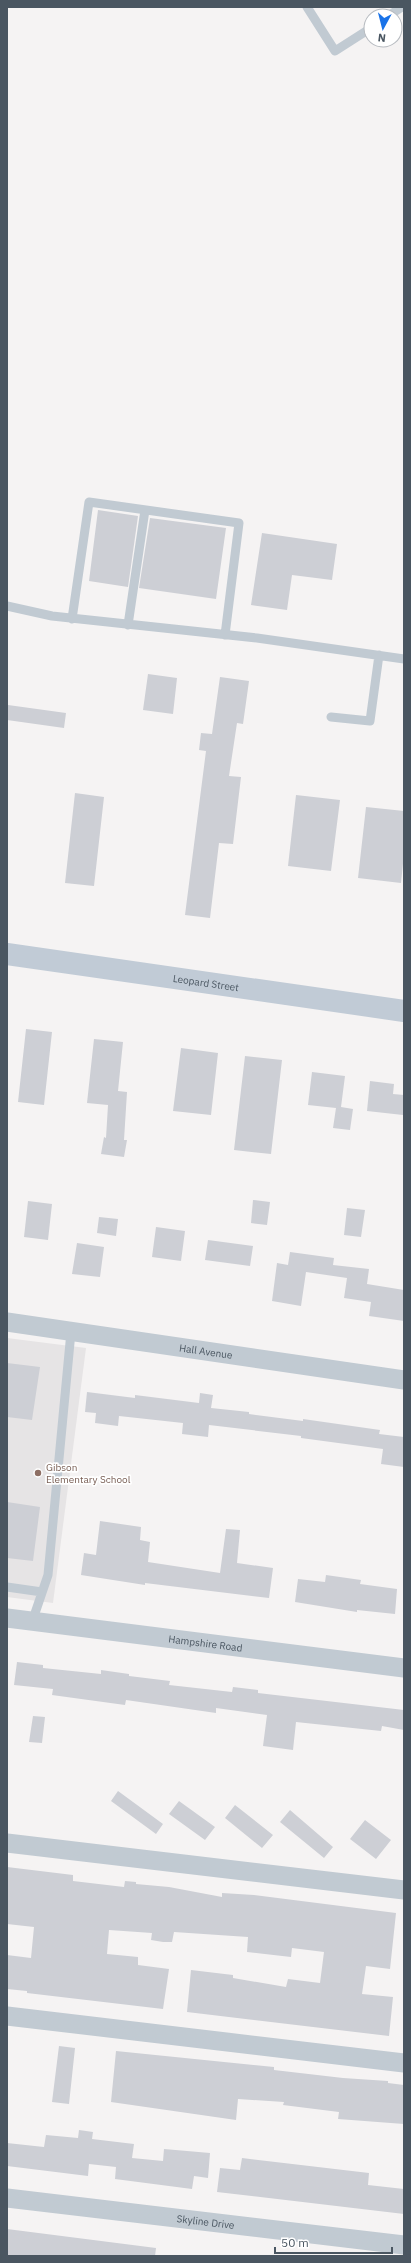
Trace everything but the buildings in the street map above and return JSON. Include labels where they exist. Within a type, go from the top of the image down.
[{"type":"main road","name":"Leopard Street","points":[[7,954],[404,1011]]},
{"type":"street","name":"Hall Avenue","points":[[7,1322],[404,1380]]},
{"type":"street","name":"Hampshire Road","points":[[7,1618],[404,1668]]},
{"type":"street","points":[[7,1843],[404,1890]]},
{"type":"street","points":[[7,2016],[404,2063]]},
{"type":"street","name":"Skyline Drive","points":[[7,2198],[404,2245]]},
{"type":"lane","points":[[307,7],[335,51],[363,33]]},
{"type":"lane","points":[[72,618],[90,502],[239,523],[225,635]]},
{"type":"lane","points":[[128,625],[145,510]]},
{"type":"lane","points":[[7,606],[52,616],[225,635],[404,659]]},
{"type":"lane","points":[[331,717],[370,721],[379,655]]},
{"type":"lane","points":[[32,1622],[48,1575],[71,1332]]},
{"type":"lane","points":[[7,1587],[42,1592]]},
{"type":"shaded area","name":"Gibson Elementary School","points":[[7,1338],[86,1348],[53,1603],[7,1597]]},
{"type":"place","name":"Gibson Elementary School","points":[[38,1473]]}]
